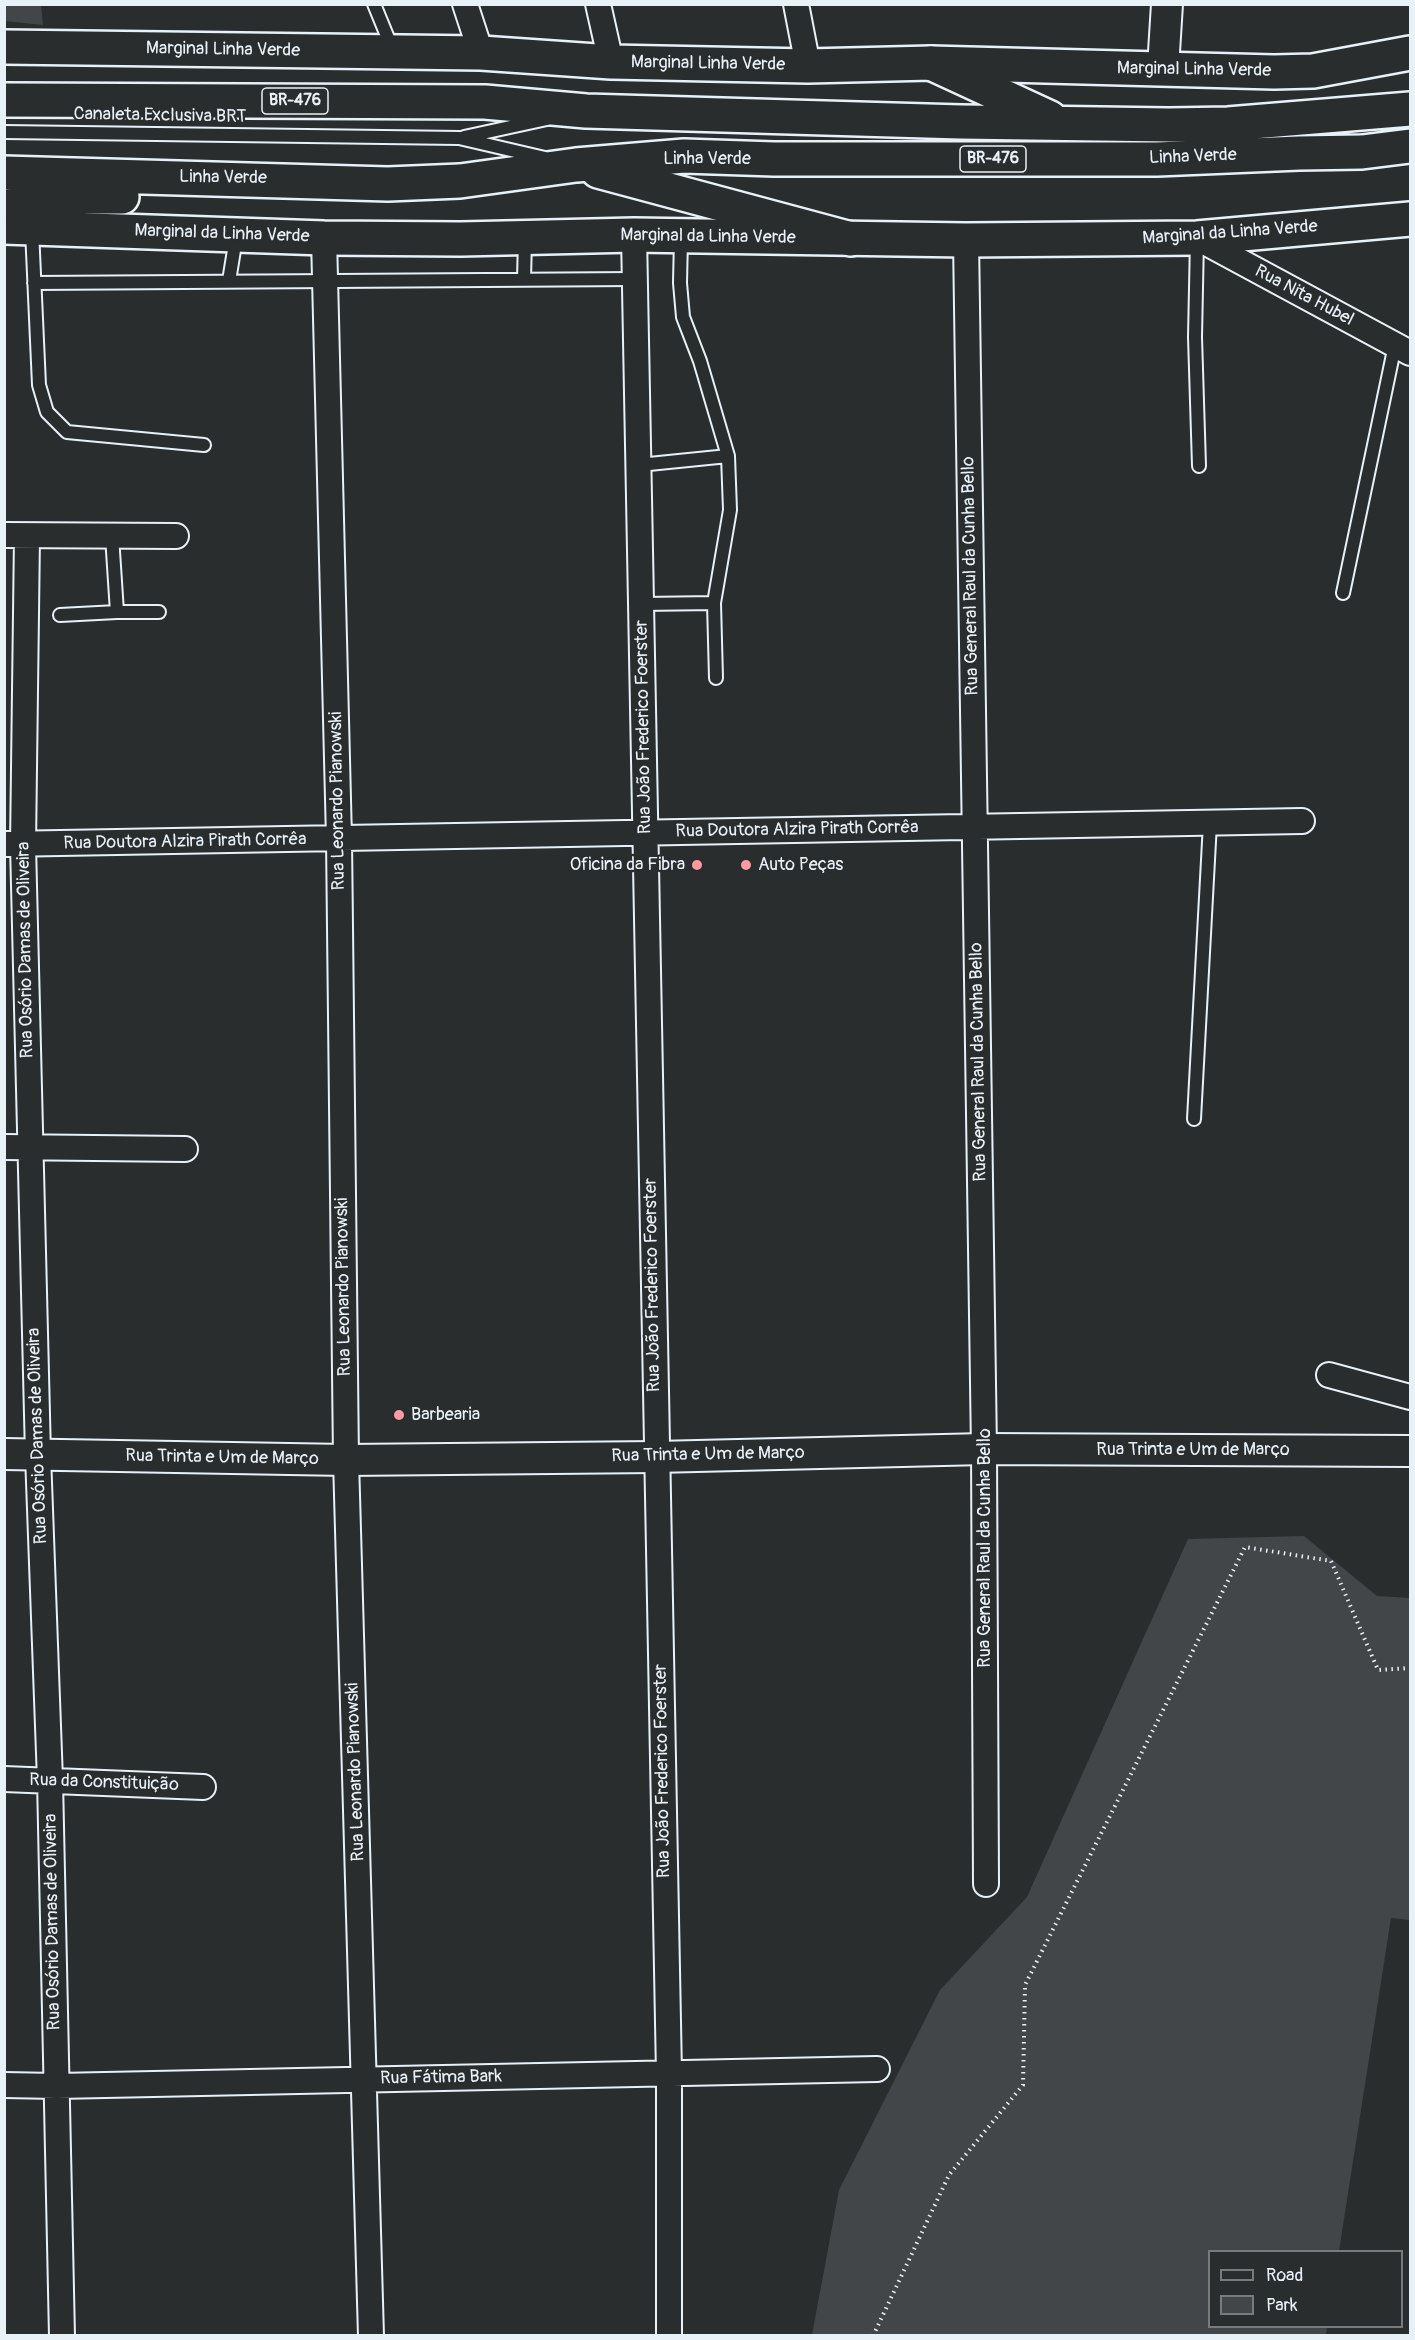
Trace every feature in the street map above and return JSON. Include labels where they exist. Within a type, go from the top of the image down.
[{"type":"main road","name":"Marginal Linha Verde","points":[[4,47],[481,53],[611,62],[808,66],[931,63],[1313,71],[1410,53]]},
{"type":"main road","points":[[931,63],[1059,122]]},
{"type":"main road","name":"Linha Verde","points":[[4,98],[49,101],[485,102],[586,111],[961,122],[1228,124],[1410,108]]},
{"type":"main road","name":"Linha Verde","points":[[4,173],[388,184],[460,181],[576,165],[684,156],[774,159],[1157,159],[1362,152],[1410,146]]},
{"type":"main road","points":[[576,165],[851,239]]},
{"type":"main road","points":[[4,207],[86,197],[212,196],[285,180]]},
{"type":"main road","name":"Marginal da Linha Verde","points":[[18,228],[324,238],[525,238],[634,235],[966,240],[1197,238],[1410,219]]},
{"type":"street","points":[[465,4],[481,53]]},
{"type":"street","points":[[598,4],[611,62]]},
{"type":"street","points":[[796,4],[808,66]]},
{"type":"street","points":[[1163,68],[1167,4]]},
{"type":"street","name":"Rua João Frederico Foerster","points":[[634,235],[669,2073],[669,2336]]},
{"type":"street","name":"Rua Leonardo Pianowski","points":[[324,238],[339,839],[346,1460],[371,2336]]},
{"type":"street","name":"Rua Nita Hubel","points":[[1197,238],[1403,349]]},
{"type":"street","name":"Rua General Raul da Cunha Bello","points":[[966,240],[984,1449],[986,1884]]},
{"type":"street","points":[[16,536],[176,536]]},
{"type":"street","name":"Rua Osório Damas de Oliveira","points":[[16,536],[14,844],[31,1147],[38,1455],[50,1780],[62,2336]]},
{"type":"street","name":"Rua Doutora Alzira Pirath Corrêa","points":[[14,844],[1302,821]]},
{"type":"street","points":[[4,1147],[185,1149]]},
{"type":"street","points":[[1329,1375],[1410,1396]]},
{"type":"street","name":"Rua Trinta e Um de Março","points":[[4,1454],[346,1460],[656,1457],[984,1449],[1410,1452]]},
{"type":"street","name":"Rua da Constituição","points":[[4,1779],[203,1787]]},
{"type":"street","name":"Rua Fátima Bark","points":[[4,2085],[57,2086],[877,2069]]},
{"type":"lane","points":[[374,4],[393,52]]},
{"type":"lane","name":"Canaleta Exclusiva BRT","points":[[459,138],[586,111]]},
{"type":"lane","name":"Canaleta Exclusiva BRT","points":[[4,132],[459,138],[576,165]]},
{"type":"lane","points":[[18,228],[34,283],[39,385],[47,412],[67,432],[204,445]]},
{"type":"lane","points":[[229,281],[237,235]]},
{"type":"lane","points":[[681,236],[680,283],[683,317],[700,361],[728,456],[730,510],[714,603],[716,678]]},
{"type":"lane","points":[[524,279],[525,238]]},
{"type":"lane","points":[[1197,238],[1195,337],[1199,466]]},
{"type":"lane","points":[[34,283],[635,279]]},
{"type":"lane","points":[[1343,594],[1403,349]]},
{"type":"lane","points":[[639,465],[728,456]]},
{"type":"lane","points":[[112,536],[117,612]]},
{"type":"lane","points":[[642,604],[714,603]]},
{"type":"lane","points":[[60,615],[159,612]]},
{"type":"lane","points":[[1194,1119],[1210,823]]},
{"type":"path","points":[[873,2336],[949,2175],[1023,2085],[1025,1985],[1245,1547],[1331,1561],[1378,1670],[1410,1668]]},
{"type":"green space","points":[[5,4],[41,5],[43,25],[5,21]]},
{"type":"green space","points":[[1304,1536],[1377,1596],[1410,1598],[1410,1920],[1391,1918],[1339,2250],[1208,2250],[1208,2328],[1327,2328],[1326,2335],[812,2335],[839,2190],[940,1990],[1027,1897],[1188,1539]]},
{"type":"place","name":"Oficina da Fibra","points":[[697,865]]},
{"type":"place","name":"Auto Peças","points":[[746,865]]},
{"type":"place","name":"Barbearia","points":[[399,1415]]}]
